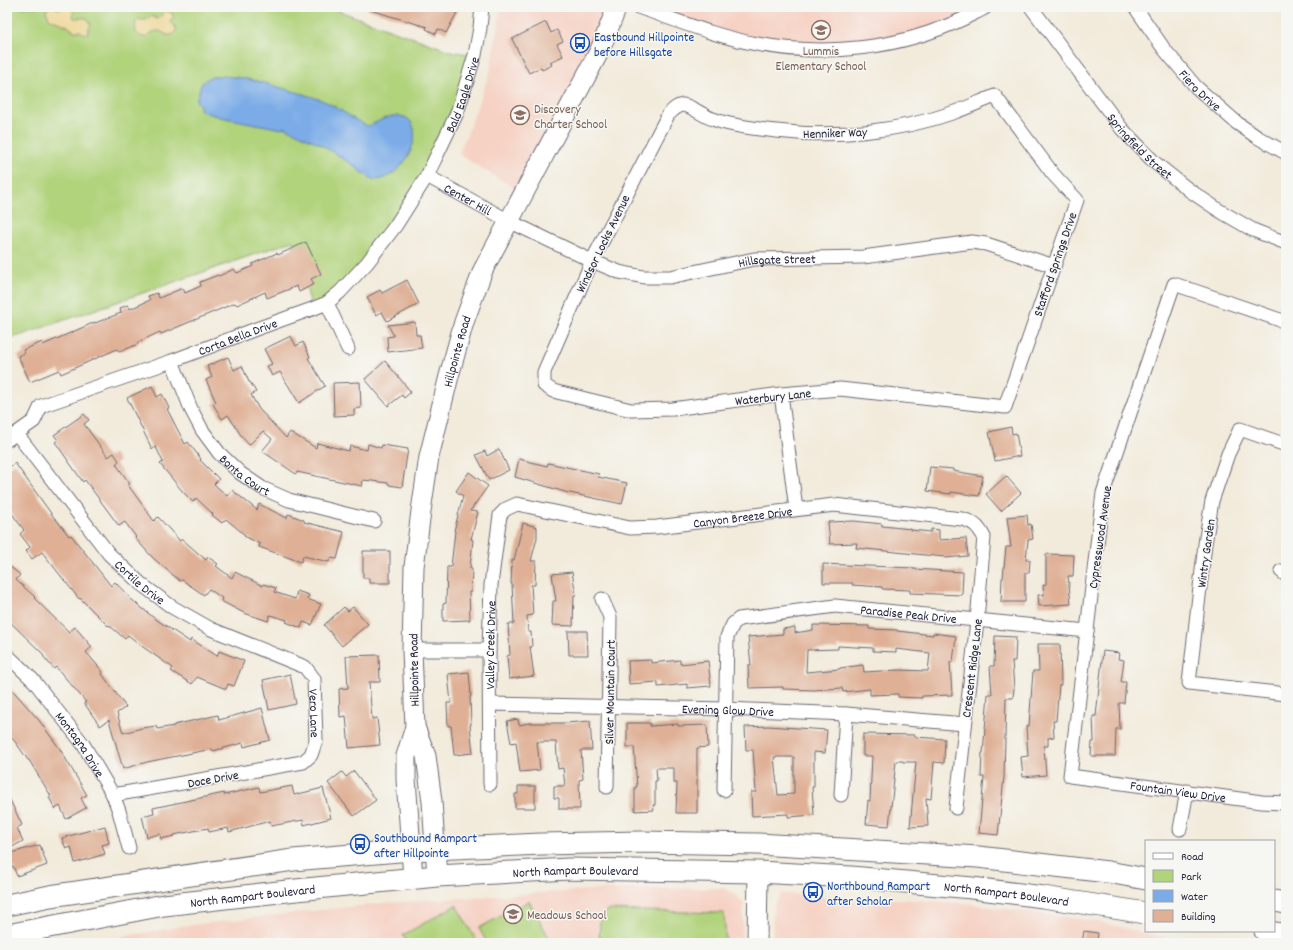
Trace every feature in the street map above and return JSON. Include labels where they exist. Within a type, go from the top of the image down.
[{"type":"main road","points":[[7,905],[50,896],[293,860],[435,848],[541,844],[641,842],[758,844],[978,857],[1108,872],[1145,879]]},
{"type":"main road","points":[[758,872],[769,862],[807,847]]},
{"type":"main road","name":"North Rampart Boulevard","points":[[7,935],[164,905],[413,878],[569,869],[758,872],[851,877],[972,888],[1145,913]]},
{"type":"main road","points":[[1076,902],[1080,869]]},
{"type":"main road","points":[[1275,901],[1286,903]]},
{"type":"main road","points":[[1270,932],[1286,935]]},
{"type":"street","name":"Bald Eagle Drive","points":[[427,176],[457,114],[475,55],[482,7]]},
{"type":"street","name":"Hillpointe Road","points":[[437,876],[432,801],[426,756],[415,727],[412,650],[414,567],[429,457],[464,322],[484,270],[600,50],[617,7]]},
{"type":"street","points":[[638,7],[717,34],[756,44],[790,49],[830,51],[870,48],[910,39],[948,26],[986,7]]},
{"type":"street","name":"Springfield Street","points":[[1031,7],[1122,129],[1154,162],[1188,190],[1220,211],[1253,230],[1286,243]]},
{"type":"street","name":"Fiero Drive","points":[[1135,7],[1164,49],[1196,87],[1237,123],[1257,137],[1286,153]]},
{"type":"street","name":"Henniker Way","points":[[675,107],[684,105],[713,120],[755,129],[791,133],[834,134],[870,131],[913,124],[955,112],[995,96]]},
{"type":"street","name":"Stafford Springs Drive","points":[[995,96],[1053,174],[1076,200],[1005,407]]},
{"type":"street","name":"Windsor Locks Avenue","points":[[544,385],[544,372],[592,261],[668,115],[675,107]]},
{"type":"street","name":"Center Hill","points":[[427,176],[509,221]]},
{"type":"street","name":"Corta Bella Drive","points":[[12,437],[34,421],[41,406],[172,361],[327,303],[340,292],[367,263],[396,225],[427,176]]},
{"type":"street","name":"Hillsgate Street","points":[[509,221],[592,261],[619,272],[644,277],[670,277],[754,258],[863,257],[972,242],[986,244],[1054,266]]},
{"type":"street","name":"Cypresswood Avenue","points":[[1070,776],[1103,493],[1174,284],[1285,320]]},
{"type":"street","points":[[327,303],[348,349]]},
{"type":"street","name":"Bonta Court","points":[[172,361],[191,409],[202,430],[219,453],[240,474],[262,488],[289,500],[374,521]]},
{"type":"street","name":"Waterbury Lane","points":[[544,385],[553,391],[631,410],[673,409],[781,394],[840,390],[1005,407]]},
{"type":"street","points":[[781,394],[796,509]]},
{"type":"street","name":"Wintry Garden","points":[[1286,445],[1240,429],[1228,454],[1212,501],[1205,544],[1189,683],[1286,694]]},
{"type":"street","name":"Cortile Drive","points":[[12,437],[109,554],[141,584],[172,607],[211,629],[305,668],[309,672]]},
{"type":"street","name":"Canyon Breeze Drive","points":[[506,509],[517,504],[630,528],[657,527],[834,505],[962,519],[972,522],[979,528]]},
{"type":"street","name":"Valley Creek Drive","points":[[490,784],[489,650],[491,585],[500,515],[506,509]]},
{"type":"street","name":"Crescent Ridge Lane","points":[[956,808],[977,621],[984,537],[979,528]]},
{"type":"street","name":"Silver Mountain Court","points":[[602,599],[610,617],[607,787]]},
{"type":"street","name":"Paradise Peak Drive","points":[[726,709],[727,637],[733,624],[739,619],[835,606],[1087,631]]},
{"type":"street","points":[[412,650],[489,650]]},
{"type":"street","name":"Montagna Drive","points":[[7,655],[34,681],[83,744],[113,795],[120,811],[129,848]]},
{"type":"street","name":"Vero Lane","points":[[309,672],[314,679],[316,740],[311,755]]},
{"type":"street","name":"Evening Glow Drive","points":[[490,704],[726,709],[846,714],[965,724]]},
{"type":"street","points":[[724,790],[726,709]]},
{"type":"street","points":[[841,795],[846,714]]},
{"type":"street","name":"Hillpointe Road","points":[[413,878],[406,779],[406,756],[415,727]]},
{"type":"street","name":"Doce Drive","points":[[113,795],[303,762],[311,755]]},
{"type":"street","name":"Fountain View Drive","points":[[1070,776],[1262,802],[1286,803]]},
{"type":"street","points":[[1180,828],[1186,792]]},
{"type":"street","points":[[758,872],[758,943]]},
{"type":"shaded area","name":"Discovery Charter School","points":[[500,7],[617,7],[524,194],[458,154],[490,72]]},
{"type":"shaded area","name":"Lummis Elementary School","points":[[638,7],[986,7],[910,39],[790,49]]},
{"type":"shaded area","name":"Meadows School","points":[[725,888],[744,902],[742,943],[87,943],[182,926],[384,903],[590,890]]},
{"type":"shaded area","points":[[781,894],[971,904],[1099,922],[1162,937],[1179,943],[772,943],[773,907]]},
{"type":"green space","points":[[7,7],[328,7],[450,51],[475,55],[427,176],[367,263],[312,309],[293,241],[7,340]]},
{"type":"green space","points":[[529,901],[552,943],[487,943],[479,928]]},
{"type":"green space","points":[[456,905],[478,943],[407,943],[403,935]]},
{"type":"green space","points":[[607,910],[724,913],[726,943],[599,943],[600,919]]},
{"type":"sand","points":[[48,7],[55,7],[58,9],[70,7],[74,13],[74,18],[87,18],[91,25],[88,33],[85,34],[80,31],[74,31],[66,25],[50,19],[46,12]]},
{"type":"sand","points":[[166,11],[171,12],[174,18],[170,21],[176,28],[173,34],[167,35],[158,31],[142,37],[136,32],[135,25],[138,20],[146,20],[151,16],[158,19]]},
{"type":"water","points":[[216,76],[248,79],[316,98],[368,126],[392,116],[406,118],[413,125],[414,135],[407,159],[398,169],[387,177],[374,180],[320,144],[284,127],[282,129],[220,117],[201,111],[199,104],[196,102],[201,85],[206,80]]},
{"type":"building","points":[[367,7],[460,7],[446,33],[438,29],[436,34],[426,29],[427,27],[367,9]]},
{"type":"building","points":[[546,22],[551,33],[557,30],[563,41],[557,44],[563,56],[550,62],[552,65],[542,70],[541,67],[529,73],[512,39]]},
{"type":"building","points":[[306,242],[321,274],[311,279],[314,284],[299,292],[297,286],[267,298],[265,292],[237,305],[235,303],[161,334],[160,332],[119,352],[117,349],[61,374],[59,370],[30,382],[18,356],[25,353],[23,350],[42,342],[43,345],[95,322],[121,313],[120,308],[128,305],[130,309],[150,300],[148,296],[157,293],[159,298],[183,288],[185,293],[201,286],[200,282],[234,269],[237,273],[253,266],[252,264],[277,253],[278,255]]},
{"type":"building","points":[[407,280],[419,304],[387,321],[382,312],[376,315],[367,297],[380,290],[382,293]]},
{"type":"building","points":[[415,322],[416,335],[420,335],[422,348],[388,352],[387,337],[394,336],[388,325]]},
{"type":"building","points":[[291,336],[296,346],[303,342],[310,357],[308,358],[325,386],[299,403],[280,372],[272,376],[267,366],[272,364],[264,349]]},
{"type":"building","points":[[228,357],[234,370],[242,366],[249,382],[256,392],[251,395],[259,409],[286,438],[290,432],[316,448],[317,443],[349,451],[350,446],[367,450],[368,444],[381,448],[382,445],[408,449],[402,487],[389,485],[389,483],[363,480],[362,486],[297,472],[296,474],[262,451],[272,439],[263,431],[249,445],[228,415],[222,419],[213,404],[216,402],[206,380],[212,377],[207,366]]},
{"type":"building","points":[[385,361],[411,392],[404,398],[402,395],[388,406],[365,379]]},
{"type":"building","points":[[360,382],[361,408],[354,409],[354,415],[334,416],[333,383]]},
{"type":"building","points":[[152,386],[157,397],[162,394],[169,408],[167,409],[185,444],[188,442],[201,459],[200,460],[219,479],[214,484],[227,496],[232,490],[257,510],[259,504],[287,518],[288,514],[304,520],[304,522],[344,532],[337,559],[330,558],[329,562],[303,556],[301,562],[259,547],[260,544],[244,536],[245,535],[226,519],[222,523],[196,498],[193,502],[160,464],[163,462],[156,447],[152,449],[127,398]]},
{"type":"building","points":[[84,414],[89,420],[84,424],[108,457],[114,453],[119,461],[116,464],[130,484],[128,485],[154,521],[158,517],[180,541],[182,539],[206,560],[208,557],[218,564],[216,566],[232,578],[235,572],[263,586],[263,584],[276,588],[274,592],[295,599],[297,591],[309,595],[307,599],[321,604],[312,625],[303,622],[301,628],[286,622],[287,620],[270,615],[268,621],[244,613],[221,601],[222,598],[209,589],[204,595],[182,580],[180,581],[153,558],[135,538],[136,537],[125,522],[119,526],[85,480],[83,482],[55,442],[58,440],[54,435]]},
{"type":"building","points":[[1011,427],[1012,434],[1016,433],[1020,456],[995,461],[989,432]]},
{"type":"building","points":[[499,449],[509,470],[489,480],[476,455],[485,451],[487,456]]},
{"type":"building","points":[[519,459],[547,466],[548,463],[599,474],[598,477],[627,483],[622,504],[565,492],[515,477]]},
{"type":"building","points":[[15,463],[55,519],[69,536],[71,535],[111,586],[115,582],[131,599],[154,618],[190,642],[191,639],[217,656],[219,651],[244,661],[234,686],[228,684],[226,689],[197,677],[192,684],[171,671],[173,668],[128,635],[125,639],[109,625],[108,626],[80,598],[79,599],[42,552],[32,559],[26,551],[30,547],[20,534],[24,530],[7,507],[7,469]]},
{"type":"building","points":[[930,467],[953,469],[953,471],[983,476],[979,496],[951,492],[951,494],[927,491]]},
{"type":"building","points":[[469,472],[488,486],[470,511],[478,512],[471,539],[473,540],[470,568],[472,568],[471,592],[469,592],[470,620],[443,621],[443,604],[446,603],[447,567],[451,567],[454,531],[463,496],[456,491]]},
{"type":"building","points":[[1006,476],[1021,493],[1001,511],[986,494]]},
{"type":"building","points":[[1027,515],[1028,525],[1031,524],[1033,539],[1028,540],[1026,560],[1030,560],[1029,573],[1025,573],[1025,602],[1001,602],[1006,547],[1011,547],[1007,517]]},
{"type":"building","points":[[854,521],[882,524],[882,526],[911,530],[931,532],[931,529],[939,530],[939,540],[966,538],[968,556],[945,558],[856,548],[857,543],[830,544],[828,522]]},
{"type":"building","points":[[523,523],[537,527],[537,538],[531,561],[536,561],[535,585],[531,585],[533,615],[527,616],[528,632],[531,632],[532,647],[530,647],[534,676],[509,679],[507,656],[510,655],[508,624],[514,624],[511,584],[512,560],[514,560]]},
{"type":"building","points":[[363,551],[390,551],[390,583],[369,583],[369,578],[363,578]]},
{"type":"building","points":[[1046,554],[1074,555],[1073,576],[1068,576],[1071,604],[1039,606],[1038,595],[1044,595],[1043,585],[1046,584]]},
{"type":"building","points":[[7,564],[20,575],[16,580],[35,597],[34,598],[69,632],[75,627],[92,647],[86,652],[103,672],[102,674],[126,707],[117,713],[123,733],[156,726],[157,729],[174,726],[218,715],[219,720],[262,708],[270,740],[244,747],[243,743],[213,751],[212,749],[147,762],[123,769],[109,720],[100,726],[84,703],[86,702],[56,667],[54,669],[43,656],[44,655],[7,619]]},
{"type":"building","points":[[823,564],[963,572],[962,595],[910,593],[910,590],[882,589],[882,587],[852,585],[853,583],[823,583]]},
{"type":"building","points":[[572,572],[576,595],[574,595],[573,626],[552,625],[553,601],[556,601],[552,574]]},
{"type":"building","points":[[344,607],[348,611],[353,607],[368,624],[342,646],[324,625]]},
{"type":"building","points":[[813,625],[869,626],[869,629],[897,630],[933,635],[933,633],[956,636],[953,662],[950,662],[952,695],[922,696],[922,698],[898,697],[898,694],[870,695],[870,689],[843,692],[842,688],[814,690],[783,689],[783,687],[749,688],[748,665],[751,665],[748,637],[783,634],[783,629],[795,627],[795,633],[813,630]],"holes":[[[838,646],[873,648],[873,651],[896,652],[896,649],[930,653],[928,671],[899,670],[864,672],[863,665],[806,672],[807,650],[838,649]]]},
{"type":"building","points":[[568,631],[587,631],[588,655],[569,655]]},
{"type":"building","points":[[995,636],[1016,637],[1015,661],[1012,661],[1014,688],[1013,698],[1006,698],[1004,777],[998,835],[979,833],[984,777],[981,777],[982,753],[988,694],[992,694],[990,666],[994,666]]},
{"type":"building","points":[[1038,644],[1060,644],[1061,685],[1059,685],[1056,721],[1053,721],[1054,737],[1048,738],[1048,746],[1044,746],[1046,775],[1023,777],[1021,757],[1028,756],[1026,726],[1029,726],[1033,671],[1039,671]]},
{"type":"building","points":[[1103,651],[1119,653],[1118,659],[1124,660],[1121,682],[1126,682],[1124,703],[1119,703],[1120,729],[1116,729],[1115,756],[1091,756],[1092,742],[1094,742],[1093,716],[1096,716]]},
{"type":"building","points":[[379,655],[380,682],[369,682],[372,719],[377,718],[380,745],[349,748],[346,716],[340,717],[339,689],[348,688],[346,656]]},
{"type":"building","points":[[651,660],[651,663],[680,660],[680,664],[708,661],[711,686],[687,688],[687,684],[658,687],[658,682],[629,684],[628,661]]},
{"type":"building","points":[[469,672],[471,696],[470,725],[473,753],[454,755],[451,726],[448,726],[447,703],[451,703],[448,674]]},
{"type":"building","points":[[290,674],[296,704],[269,710],[263,680]]},
{"type":"building","points":[[7,684],[38,719],[60,749],[87,795],[81,798],[86,808],[66,819],[60,806],[55,809],[49,797],[51,796],[29,760],[7,732]]},
{"type":"building","points":[[518,719],[519,725],[529,723],[566,723],[590,721],[592,750],[581,750],[583,779],[579,780],[580,809],[559,809],[559,798],[554,798],[554,786],[565,786],[563,768],[558,769],[556,742],[537,742],[540,770],[520,772],[516,742],[511,743],[507,721]]},
{"type":"building","points":[[627,723],[650,723],[650,726],[678,724],[678,726],[707,725],[708,747],[697,748],[697,813],[676,813],[677,783],[674,783],[674,768],[656,768],[657,781],[655,781],[654,810],[635,811],[635,787],[637,787],[634,747],[627,747]]},
{"type":"building","points":[[768,726],[827,730],[825,753],[814,752],[814,787],[812,787],[814,815],[788,817],[788,814],[752,816],[751,792],[756,792],[753,750],[746,750],[745,727]],"holes":[[[774,757],[794,757],[794,794],[778,795]]]},
{"type":"building","points":[[863,734],[915,735],[915,737],[945,739],[944,763],[934,762],[931,799],[926,798],[928,826],[910,827],[916,762],[903,761],[896,761],[889,826],[866,824],[868,800],[870,801],[872,756],[863,756]]},
{"type":"building","points":[[354,771],[376,800],[354,816],[328,783],[342,772],[346,777]]},
{"type":"building","points":[[292,786],[294,795],[323,788],[331,818],[304,825],[303,820],[271,826],[270,821],[229,832],[228,828],[209,832],[208,828],[161,839],[160,834],[147,837],[142,816],[154,813],[153,808],[259,787],[260,792]]},
{"type":"building","points":[[518,786],[535,786],[535,808],[515,808],[515,794],[518,794]]},
{"type":"building","points":[[7,794],[22,825],[17,828],[23,841],[7,850]]},
{"type":"building","points":[[105,826],[109,843],[102,845],[105,854],[75,863],[71,847],[66,849],[62,838]]},
{"type":"building","points":[[40,845],[47,865],[17,876],[13,866],[7,869],[7,854]]},
{"type":"building","points":[[1084,931],[1098,933],[1097,943],[1082,943]]},
{"type":"place","name":"Lummis Elementary School","points":[[821,30]]},
{"type":"place","name":"Eastbound Hillpointe before Hillsgate","points":[[580,43]]},
{"type":"place","name":"Discovery Charter School","points":[[520,115]]},
{"type":"place","name":"Southbound Rampart after Hillpointe","points":[[360,844]]},
{"type":"place","name":"Northbound Rampart after Scholar","points":[[813,892]]},
{"type":"place","name":"Meadows School","points":[[513,914]]}]
